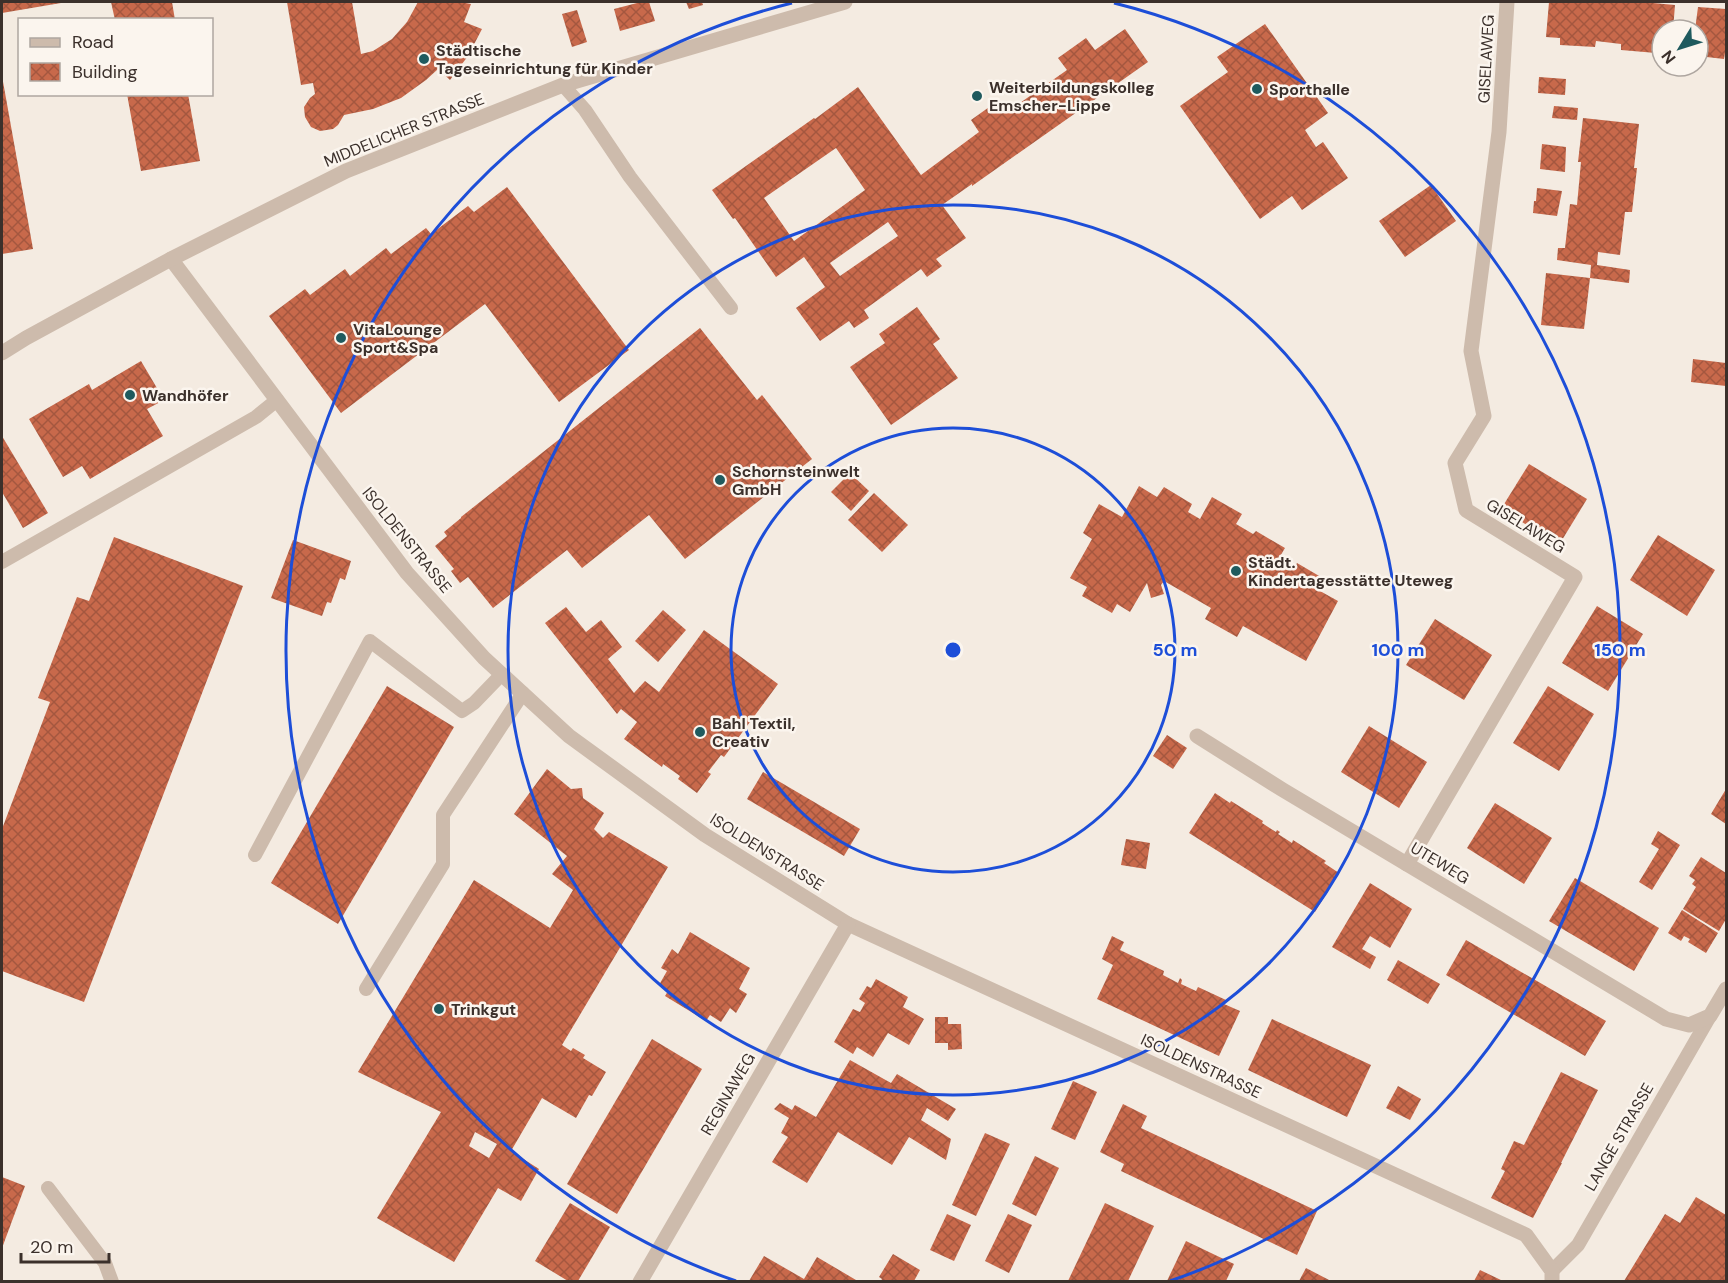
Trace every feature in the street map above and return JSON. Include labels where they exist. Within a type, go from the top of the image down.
[{"type":"street","name":"MIDDELICHER STRASSE","points":[[2,353],[171,259],[346,171],[563,85],[846,2]]},
{"type":"street","name":"GISELAWEG","points":[[1407,864],[1575,577],[1466,510],[1455,463],[1484,416],[1471,351],[1499,132],[1507,2]]},
{"type":"street","name":"ISOLDENSTRASSE","points":[[171,259],[407,573],[484,658],[569,736],[705,835],[848,924],[1527,1235]]},
{"type":"street","name":"UTEWEG","points":[[1197,736],[1282,790],[1666,1019],[1689,1025],[1710,1016]]},
{"type":"street","name":"REGINAWEG","points":[[640,1281],[848,924]]},
{"type":"street","name":"LANGE STRASSE","points":[[1710,1016],[1726,989]]},
{"type":"street","name":"LANGE STRASSE","points":[[1527,1235],[1552,1276]]},
{"type":"lane","points":[[563,85],[585,110],[630,177],[731,308]]},
{"type":"lane","points":[[2,562],[256,417],[278,400]]},
{"type":"lane","points":[[255,855],[370,641],[462,711],[474,703],[502,674]]},
{"type":"lane","points":[[366,989],[443,864],[443,815],[523,693]]},
{"type":"lane","name":"LANGE STRASSE","points":[[1552,1276],[1578,1245],[1710,1016]]},
{"type":"lane","points":[[48,1188],[105,1263],[112,1281]]},
{"type":"building","points":[[2,2],[61,2],[61,3],[2,13]]},
{"type":"building","points":[[111,2],[172,2],[175,18],[115,18]]},
{"type":"building","points":[[287,2],[352,2],[361,54],[373,51],[392,39],[407,22],[418,2],[471,4],[464,22],[482,29],[468,56],[450,80],[438,69],[401,98],[373,109],[344,115],[333,129],[320,131],[311,127],[305,117],[304,107],[315,94],[313,83],[301,85]]},
{"type":"building","points":[[649,2],[655,21],[620,31],[614,9]]},
{"type":"building","points":[[686,2],[702,2],[703,5],[689,9]]},
{"type":"building","points":[[1549,2],[1642,2],[1675,5],[1674,18],[1650,18],[1650,52],[1621,50],[1621,44],[1596,41],[1595,47],[1560,45],[1560,38],[1546,37]]},
{"type":"building","points":[[1698,7],[1726,9],[1724,59],[1710,57],[1710,18],[1697,18]]},
{"type":"building","points":[[577,10],[587,42],[572,47],[562,14]]},
{"type":"building","name":"Sporthalle","points":[[1265,24],[1328,113],[1305,130],[1316,147],[1323,142],[1348,178],[1302,210],[1292,196],[1260,219],[1180,106],[1228,72],[1217,57]]},
{"type":"building","points":[[1125,29],[1148,62],[942,205],[966,238],[936,259],[942,266],[927,277],[921,269],[864,310],[869,318],[854,328],[849,321],[820,341],[796,308],[825,287],[804,257],[776,277],[735,218],[733,219],[712,190],[858,87],[921,175],[979,132],[971,120],[999,100],[1007,112],[1067,70],[1058,58],[1086,38],[1095,50]],"holes":[[[836,148],[865,190],[794,241],[764,198]],[[888,222],[898,236],[840,276],[830,263]]]},
{"type":"building","points":[[2,76],[33,249],[2,254]]},
{"type":"building","points":[[1539,77],[1566,79],[1565,95],[1538,93]]},
{"type":"building","points":[[127,96],[188,96],[200,161],[141,171]]},
{"type":"building","points":[[1554,106],[1578,108],[1577,120],[1552,118]]},
{"type":"building","points":[[1583,118],[1639,124],[1632,212],[1625,212],[1620,255],[1598,252],[1597,265],[1630,270],[1629,283],[1590,278],[1591,265],[1557,260],[1558,248],[1565,248],[1570,204],[1577,205],[1581,162],[1578,162]]},
{"type":"building","points":[[1542,144],[1566,147],[1565,172],[1540,169]]},
{"type":"building","points":[[1431,185],[1456,221],[1405,257],[1379,221]]},
{"type":"building","points":[[507,187],[629,350],[559,402],[485,304],[341,413],[269,316],[305,289],[310,295],[345,269],[350,276],[386,248],[391,254],[426,228],[431,234],[468,206],[474,212]]},
{"type":"building","points":[[1537,188],[1562,191],[1557,216],[1533,213]]},
{"type":"building","points":[[1546,273],[1590,278],[1584,329],[1541,325]]},
{"type":"building","points":[[917,307],[940,339],[933,344],[958,378],[891,425],[850,367],[885,343],[879,334]]},
{"type":"building","points":[[700,328],[757,400],[762,395],[812,459],[685,559],[649,515],[582,568],[567,550],[493,608],[468,577],[460,583],[451,571],[454,569],[435,546],[447,536],[444,532]]},
{"type":"building","points":[[1693,359],[1726,363],[1726,386],[1691,382]]},
{"type":"building","points":[[141,361],[164,400],[147,409],[163,436],[90,479],[82,466],[63,477],[29,419],[89,384],[92,390]]},
{"type":"building","points":[[2,436],[48,513],[23,528],[2,492]]},
{"type":"building","points":[[1529,464],[1587,499],[1559,545],[1501,509]]},
{"type":"building","points":[[850,473],[869,491],[851,511],[831,492]]},
{"type":"building","name":"Städt. Kindertagesstätte Uteweg","points":[[1139,486],[1157,497],[1164,487],[1192,504],[1188,512],[1200,519],[1212,497],[1242,514],[1236,524],[1253,534],[1256,531],[1285,548],[1279,558],[1295,567],[1297,563],[1326,580],[1320,591],[1338,601],[1306,661],[1243,626],[1237,637],[1205,619],[1211,608],[1164,581],[1161,585],[1164,594],[1151,598],[1147,583],[1130,612],[1117,604],[1112,613],[1082,596],[1087,587],[1070,578],[1092,539],[1083,533],[1099,504],[1122,517]]},
{"type":"building","points":[[874,493],[908,525],[882,552],[848,520]]},
{"type":"building","points":[[1658,535],[1715,570],[1687,616],[1630,580]]},
{"type":"building","points":[[114,537],[243,586],[84,1002],[2,971],[2,829],[50,702],[38,698],[77,597],[89,601]]},
{"type":"building","points":[[293,540],[351,561],[345,580],[340,578],[331,603],[327,602],[322,616],[271,598]]},
{"type":"building","points":[[1597,606],[1643,634],[1608,691],[1562,663]]},
{"type":"building","points":[[566,607],[586,632],[601,620],[622,647],[608,659],[634,693],[645,681],[659,692],[704,630],[778,684],[724,757],[721,755],[708,772],[711,774],[697,793],[678,779],[680,776],[663,764],[662,767],[624,739],[637,722],[621,709],[617,714],[545,623]]},
{"type":"building","points":[[663,610],[686,630],[658,662],[635,641]]},
{"type":"building","points":[[1435,619],[1492,655],[1464,700],[1406,665]]},
{"type":"building","points":[[387,686],[454,727],[338,924],[271,883]]},
{"type":"building","points":[[1548,686],[1594,714],[1559,771],[1513,743]]},
{"type":"building","points":[[1369,726],[1427,762],[1399,808],[1341,772]]},
{"type":"building","points":[[1167,735],[1187,748],[1173,769],[1153,756]]},
{"type":"building","points":[[547,769],[571,789],[582,788],[583,798],[604,813],[594,829],[603,838],[609,832],[668,867],[562,1045],[571,1051],[573,1048],[585,1055],[583,1058],[606,1072],[576,1118],[542,1098],[511,1151],[539,1169],[521,1201],[498,1188],[454,1262],[377,1218],[441,1112],[358,1072],[474,880],[550,928],[573,890],[552,874],[567,856],[514,814]],"holes":[[[475,1132],[497,1144],[489,1158],[469,1146]]]},
{"type":"building","points":[[763,772],[860,829],[844,856],[747,799]]},
{"type":"building","points":[[1726,789],[1726,824],[1711,814]]},
{"type":"building","points":[[1215,793],[1263,821],[1262,823],[1276,832],[1277,830],[1280,832],[1278,834],[1292,843],[1293,840],[1326,861],[1324,863],[1339,873],[1315,912],[1189,833]]},
{"type":"building","points":[[1495,803],[1552,838],[1524,884],[1467,848]]},
{"type":"building","points":[[1658,831],[1680,845],[1652,890],[1639,882],[1659,849],[1651,844]]},
{"type":"building","points":[[1126,839],[1150,843],[1146,869],[1121,865]]},
{"type":"building","points":[[1701,857],[1726,873],[1726,919],[1719,931],[1683,909],[1696,887],[1692,884],[1695,880],[1689,876]]},
{"type":"building","points":[[1575,878],[1659,928],[1634,971],[1549,921]]},
{"type":"building","points":[[1370,883],[1412,909],[1390,948],[1370,936],[1362,949],[1376,957],[1370,969],[1332,947]]},
{"type":"building","points":[[1682,910],[1718,933],[1706,953],[1688,942],[1690,939],[1684,936],[1681,941],[1668,933]]},
{"type":"building","points":[[690,932],[750,968],[739,989],[747,994],[736,1013],[730,1008],[721,1022],[710,1015],[706,1021],[665,996],[668,991],[659,985],[667,971],[661,968],[672,949],[678,954]]},
{"type":"building","points":[[1112,936],[1124,942],[1120,950],[1164,971],[1163,975],[1178,983],[1180,978],[1181,984],[1196,991],[1198,987],[1226,1000],[1224,1004],[1240,1011],[1219,1056],[1097,999],[1113,965],[1102,959]]},
{"type":"building","points":[[1466,940],[1606,1021],[1585,1056],[1446,975]]},
{"type":"building","points":[[1398,960],[1440,984],[1428,1004],[1387,980]]},
{"type":"building","points":[[876,979],[908,997],[903,1007],[924,1019],[909,1045],[888,1033],[873,1057],[857,1047],[853,1054],[834,1042],[853,1009],[860,1012],[865,1003],[859,999],[867,986],[871,988]]},
{"type":"building","points":[[935,1017],[948,1017],[948,1024],[961,1024],[962,1049],[948,1050],[948,1043],[935,1043]]},
{"type":"building","points":[[1272,1019],[1371,1065],[1347,1117],[1248,1070]]},
{"type":"building","points":[[652,1039],[702,1069],[617,1214],[567,1184]]},
{"type":"building","points":[[850,1060],[891,1083],[897,1074],[956,1109],[948,1121],[927,1108],[921,1120],[951,1139],[946,1160],[909,1137],[892,1165],[838,1132],[807,1183],[772,1162],[788,1137],[781,1133],[789,1118],[774,1109],[780,1103],[792,1110],[795,1105],[816,1117]]},
{"type":"building","points":[[1561,1072],[1598,1090],[1533,1218],[1491,1198],[1505,1171],[1501,1169],[1514,1141],[1524,1145]]},
{"type":"building","points":[[1073,1081],[1097,1092],[1075,1140],[1051,1129]]},
{"type":"building","points":[[1398,1086],[1421,1099],[1410,1120],[1386,1108]]},
{"type":"building","points":[[1123,1104],[1147,1116],[1141,1128],[1317,1211],[1297,1255],[1121,1171],[1124,1164],[1100,1152]]},
{"type":"building","points":[[985,1133],[1010,1144],[976,1216],[952,1205]]},
{"type":"building","points":[[1035,1156],[1059,1168],[1036,1216],[1012,1204]]},
{"type":"building","points":[[2,1177],[25,1186],[2,1248]]},
{"type":"building","points":[[1696,1197],[1726,1215],[1726,1281],[1624,1281],[1665,1214],[1680,1223]]},
{"type":"building","points":[[570,1203],[610,1227],[578,1281],[568,1281],[535,1261]]},
{"type":"building","points":[[1105,1203],[1154,1226],[1128,1281],[1068,1281]]},
{"type":"building","points":[[947,1214],[971,1225],[954,1261],[930,1250]]},
{"type":"building","points":[[1008,1214],[1032,1225],[1009,1273],[985,1261]]},
{"type":"building","points":[[1186,1241],[1234,1264],[1226,1281],[1167,1281]]},
{"type":"building","points":[[893,1254],[920,1270],[914,1281],[881,1281],[879,1277]]},
{"type":"building","points":[[764,1256],[804,1279],[817,1257],[856,1280],[749,1281]]},
{"type":"building","points":[[1306,1268],[1331,1281],[1299,1281]]},
{"type":"building","points":[[1480,1270],[1503,1281],[1474,1281]]},
{"type":"place","name":"Städtische Tageseinrichtung für Kinder","points":[[424,59]]},
{"type":"place","name":"Sporthalle","points":[[1257,89]]},
{"type":"place","name":"Weiterbildungskolleg Emscher-Lippe","points":[[977,96]]},
{"type":"place","name":"VitaLounge Sport&Spa","points":[[341,338]]},
{"type":"place","name":"Wandhöfer","points":[[130,395]]},
{"type":"place","name":"Schornsteinwelt GmbH","points":[[720,480]]},
{"type":"place","name":"Städt. Kindertagesstätte Uteweg","points":[[1236,571]]},
{"type":"place","name":"Bahl Textil, Creativ","points":[[700,732]]},
{"type":"place","name":"Trinkgut","points":[[439,1009]]}]
